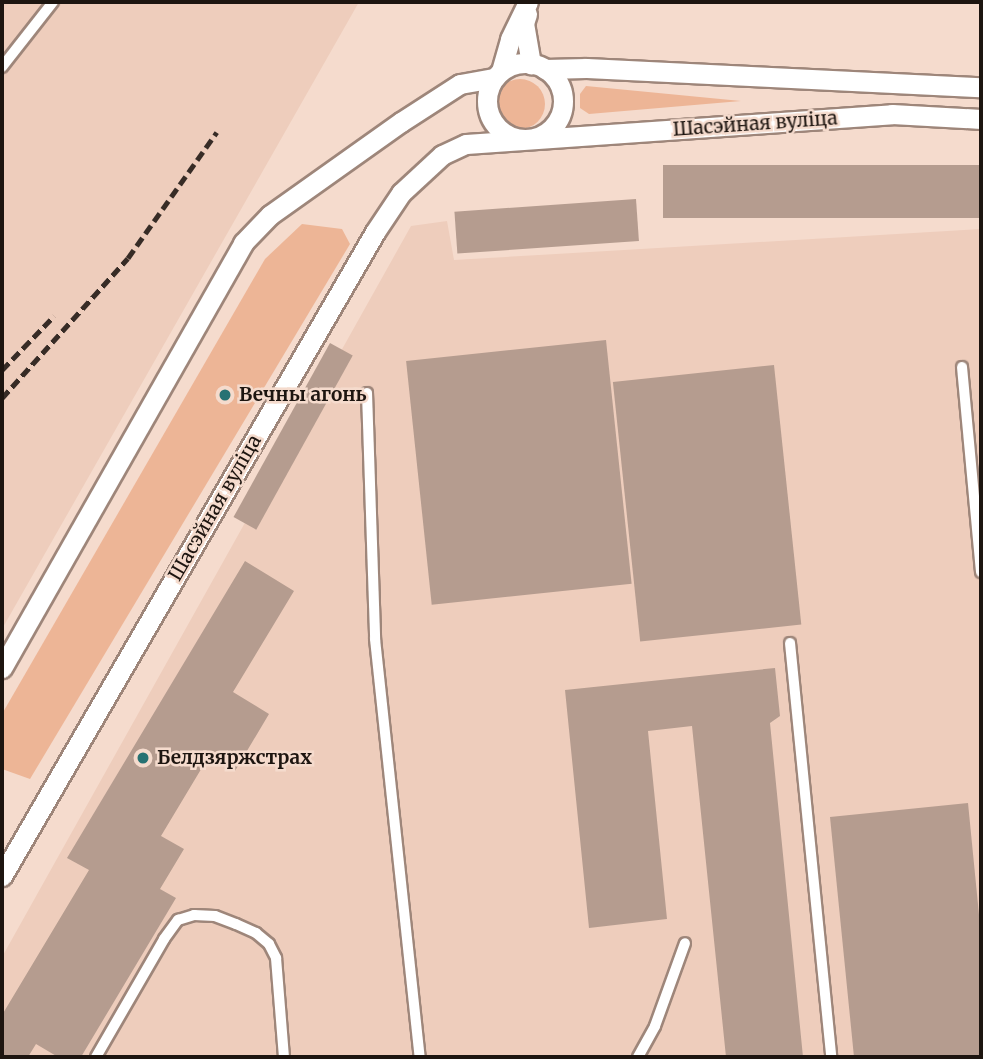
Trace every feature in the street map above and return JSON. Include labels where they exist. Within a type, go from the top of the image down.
[{"type":"street","points":[[529,2],[524,23],[538,67]]},
{"type":"street","points":[[497,74],[510,39],[529,2]]},
{"type":"street","name":"Шасэйная вуліца","points":[[2,668],[243,243],[270,215],[401,122],[460,84],[497,74],[522,63],[538,67],[981,87]]},
{"type":"street","name":"Шасэйная вуліца","points":[[497,74],[487,105],[490,118],[502,131],[528,139],[543,135],[562,114],[561,88],[556,78],[538,67]]},
{"type":"street","name":"Шасэйная вуліца","points":[[2,876],[401,193],[442,155],[466,144],[892,114],[981,119]]},
{"type":"lane","points":[[2,67],[52,2]]},
{"type":"lane","points":[[962,367],[981,572]]},
{"type":"lane","points":[[367,393],[375,639],[421,1057]]},
{"type":"lane","points":[[790,643],[831,1057]]},
{"type":"lane","points":[[96,1057],[164,939],[178,920],[194,915],[215,916],[236,924],[256,933],[269,944],[276,958],[284,1057]]},
{"type":"lane","points":[[638,1057],[655,1026],[685,943]]},
{"type":"shaded area","points":[[2,2],[359,2],[2,629]]},
{"type":"shaded area","points":[[520,79],[538,86],[545,104],[538,122],[520,129],[502,122],[495,104],[502,86]]},
{"type":"shaded area","points":[[586,86],[741,101],[589,114],[580,108],[580,94]]},
{"type":"shaded area","points":[[447,221],[454,260],[981,229],[981,1057],[2,1057],[2,957],[411,226]]},
{"type":"shaded area","points":[[302,224],[342,229],[350,244],[30,779],[2,769],[2,714],[265,259]]},
{"type":"building","points":[[663,165],[981,165],[981,218],[663,218]]},
{"type":"building","points":[[636,199],[639,241],[457,254],[454,212]]},
{"type":"building","points":[[606,340],[632,584],[432,605],[406,361]]},
{"type":"building","points":[[330,343],[353,356],[256,530],[234,517]]},
{"type":"building","points":[[774,365],[801,625],[640,642],[613,382]]},
{"type":"building","points":[[245,561],[294,591],[233,692],[269,714],[235,771],[209,756],[161,836],[184,849],[160,889],[176,898],[81,1057],[58,1057],[36,1044],[28,1057],[2,1057],[2,1015],[89,870],[67,858]]},
{"type":"building","points":[[775,668],[780,716],[770,723],[803,1057],[726,1057],[692,726],[648,731],[667,919],[589,928],[565,690]]},
{"type":"building","points":[[968,803],[981,935],[981,1057],[854,1057],[830,817]]},
{"type":"railway","points":[[2,398],[128,258],[217,132]]},
{"type":"railway","points":[[2,370],[54,316]]},
{"type":"place","name":"Вечны агонь","points":[[225,395]]},
{"type":"place","name":"Белдзяржстрах","points":[[143,758]]}]
